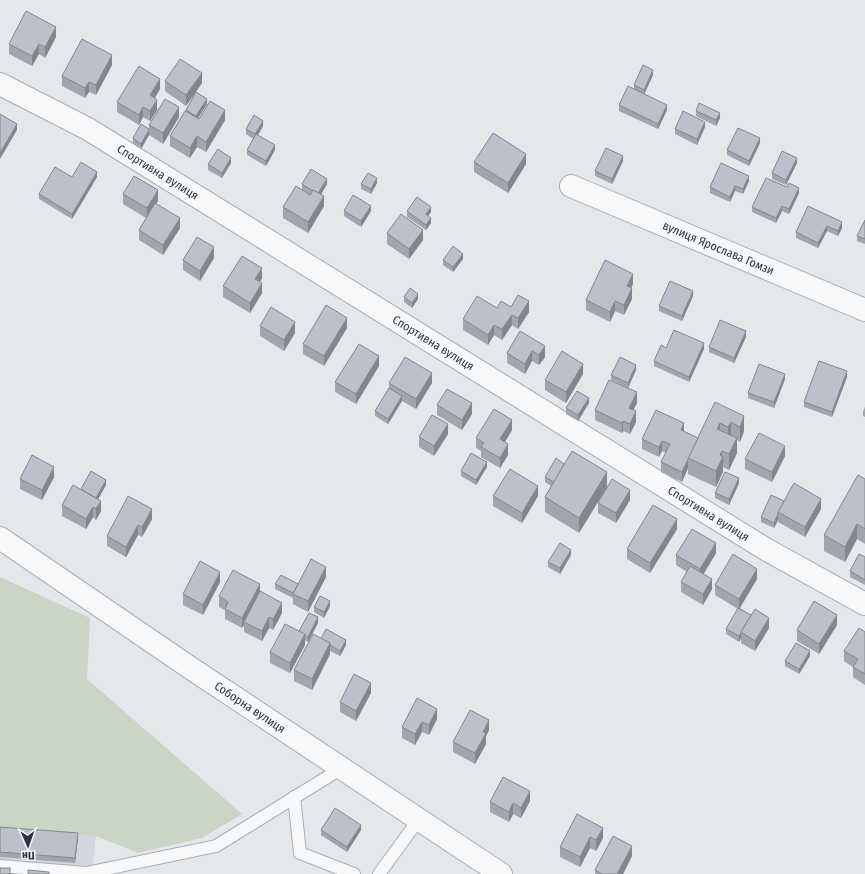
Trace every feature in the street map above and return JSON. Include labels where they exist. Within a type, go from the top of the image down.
[{"type":"street","name":"Спортивна вулиця","points":[[0,84],[88,130],[767,550],[865,604]]},
{"type":"street","name":"вулиця Ярослава Гомзи","points":[[571,186],[865,310]]},
{"type":"street","name":"Соборна вулиця","points":[[0,538],[192,669],[501,874]]},
{"type":"lane","points":[[0,866],[17,871],[86,873],[216,846],[342,768]]},
{"type":"lane","points":[[294,797],[300,853],[354,874]]},
{"type":"lane","points":[[379,874],[419,820]]},
{"type":"shaded area","points":[[0,829],[96,836],[92,874],[0,874]]},
{"type":"green space","points":[[0,577],[90,618],[87,679],[242,814],[202,838],[138,853],[96,836],[0,829]]},
{"type":"building","points":[[26,11],[56,27],[45,47],[39,44],[32,56],[9,44]]},
{"type":"building","points":[[82,39],[112,55],[96,85],[89,82],[85,88],[62,76]]},
{"type":"building","points":[[180,59],[202,73],[186,95],[165,81]]},
{"type":"building","points":[[643,65],[653,70],[644,90],[634,85]]},
{"type":"building","points":[[139,66],[160,79],[150,95],[157,100],[150,111],[143,107],[139,115],[117,102]]},
{"type":"building","points":[[628,86],[667,105],[658,124],[619,105]]},
{"type":"building","points":[[196,92],[207,99],[196,116],[186,110]]},
{"type":"building","points":[[165,99],[179,107],[163,133],[149,125]]},
{"type":"building","points":[[210,101],[225,110],[206,142],[197,136],[190,148],[170,136],[185,111],[199,119]]},
{"type":"building","points":[[699,103],[720,113],[716,120],[696,111]]},
{"type":"building","points":[[683,111],[705,122],[697,139],[675,129]]},
{"type":"building","points":[[0,114],[17,124],[0,153]]},
{"type":"building","points":[[254,115],[263,121],[255,134],[246,129]]},
{"type":"building","points":[[141,124],[149,130],[141,144],[133,138]]},
{"type":"building","points":[[738,128],[760,138],[749,161],[727,150]]},
{"type":"building","points":[[493,133],[526,154],[508,183],[474,162]]},
{"type":"building","points":[[256,134],[275,145],[266,161],[247,150]]},
{"type":"building","points":[[606,148],[623,156],[612,179],[595,171]]},
{"type":"building","points":[[218,149],[231,158],[222,173],[208,164]]},
{"type":"building","points":[[782,151],[797,158],[786,180],[772,173]]},
{"type":"building","points":[[81,162],[97,172],[72,214],[39,194],[55,167],[72,177]]},
{"type":"building","points":[[721,163],[749,176],[743,189],[735,186],[730,197],[710,187]]},
{"type":"building","points":[[311,169],[327,179],[318,193],[302,184]]},
{"type":"building","points":[[368,173],[377,178],[371,189],[361,184]]},
{"type":"building","points":[[134,176],[158,190],[147,208],[123,194]]},
{"type":"building","points":[[766,178],[787,187],[789,183],[799,188],[789,209],[782,206],[776,218],[752,207]]},
{"type":"building","points":[[296,186],[310,195],[313,190],[324,196],[308,222],[283,207]]},
{"type":"building","points":[[353,195],[371,206],[361,221],[344,211]]},
{"type":"building","points":[[417,197],[431,207],[426,214],[431,218],[426,225],[407,211]]},
{"type":"building","points":[[155,203],[180,218],[163,245],[139,230]]},
{"type":"building","points":[[808,206],[842,222],[838,231],[827,226],[818,243],[796,232]]},
{"type":"building","points":[[401,214],[423,230],[409,249],[387,233]]},
{"type":"building","points":[[865,220],[865,239],[857,236]]},
{"type":"building","points":[[197,237],[214,247],[200,271],[183,260]]},
{"type":"building","points":[[453,246],[463,254],[453,267],[443,260]]},
{"type":"building","points":[[242,256],[262,268],[255,279],[262,283],[250,303],[223,286]]},
{"type":"building","points":[[605,260],[633,274],[627,286],[632,288],[624,305],[615,301],[610,312],[586,300]]},
{"type":"building","points":[[670,281],[693,291],[682,316],[659,306]]},
{"type":"building","points":[[410,288],[418,294],[412,303],[404,297]]},
{"type":"building","points":[[518,295],[529,301],[518,318],[512,315],[502,329],[494,325],[488,335],[463,319],[477,296],[497,308],[501,301],[511,307]]},
{"type":"building","points":[[326,305],[347,318],[324,356],[303,344]]},
{"type":"building","points":[[271,307],[295,322],[284,340],[260,326]]},
{"type":"building","points":[[720,320],[746,331],[734,358],[709,347]]},
{"type":"building","points":[[674,330],[704,343],[689,377],[654,361],[661,345],[666,348]]},
{"type":"building","points":[[520,331],[545,346],[539,355],[532,351],[525,364],[507,353]]},
{"type":"building","points":[[359,344],[379,356],[356,394],[335,382]]},
{"type":"building","points":[[562,351],[583,364],[566,392],[545,380]]},
{"type":"building","points":[[405,357],[432,373],[416,399],[389,383]]},
{"type":"building","points":[[620,357],[636,365],[628,383],[611,375]]},
{"type":"building","points":[[819,361],[847,371],[832,412],[804,402]]},
{"type":"building","points":[[759,364],[785,374],[774,402],[748,393]]},
{"type":"building","points":[[609,380],[637,392],[629,408],[636,411],[630,424],[623,421],[622,423],[595,410]]},
{"type":"building","points":[[389,388],[402,396],[388,419],[375,411]]},
{"type":"building","points":[[447,389],[472,403],[462,420],[437,405]]},
{"type":"building","points":[[577,391],[589,398],[578,415],[566,408]]},
{"type":"building","points":[[715,402],[744,416],[740,427],[731,422],[728,427],[720,423],[717,429],[737,438],[729,454],[722,451],[720,455],[723,457],[716,471],[688,458]]},
{"type":"building","points":[[494,409],[512,420],[500,439],[508,444],[500,458],[481,447],[484,443],[476,438]]},
{"type":"building","points":[[656,410],[684,423],[681,430],[698,438],[682,472],[661,462],[670,444],[662,441],[659,447],[642,439]]},
{"type":"building","points":[[432,415],[448,424],[434,446],[419,437]]},
{"type":"building","points":[[759,433],[785,446],[772,472],[745,459]]},
{"type":"building","points":[[572,451],[607,472],[579,518],[545,497]]},
{"type":"building","points":[[471,453],[487,462],[476,480],[461,471]]},
{"type":"building","points":[[32,455],[54,467],[42,490],[20,479]]},
{"type":"building","points":[[556,458],[564,464],[554,482],[545,477]]},
{"type":"building","points":[[510,469],[538,486],[522,513],[493,496]]},
{"type":"building","points":[[91,471],[106,480],[96,498],[81,489]]},
{"type":"building","points":[[725,472],[739,478],[729,499],[715,493]]},
{"type":"building","points":[[858,475],[865,479],[865,529],[857,524],[845,547],[824,535]]},
{"type":"building","points":[[612,479],[630,490],[616,513],[598,503]]},
{"type":"building","points":[[794,483],[821,499],[805,527],[778,512]]},
{"type":"building","points":[[73,485],[101,501],[96,509],[93,507],[86,519],[62,505]]},
{"type":"building","points":[[771,495],[784,501],[774,523],[761,517]]},
{"type":"building","points":[[128,496],[152,509],[142,527],[138,525],[126,547],[107,536]]},
{"type":"building","points":[[653,505],[677,519],[650,563],[627,549]]},
{"type":"building","points":[[692,529],[716,543],[700,569],[676,555]]},
{"type":"building","points":[[560,543],[571,550],[560,568],[548,562]]},
{"type":"building","points":[[733,554],[757,569],[739,599],[715,585]]},
{"type":"building","points":[[859,554],[865,557],[865,580],[850,571]]},
{"type":"building","points":[[311,559],[326,567],[308,601],[293,594]]},
{"type":"building","points":[[200,561],[220,572],[203,605],[183,594]]},
{"type":"building","points":[[690,566],[712,579],[703,594],[681,582]]},
{"type":"building","points":[[233,570],[260,584],[242,618],[225,609],[228,602],[219,596]]},
{"type":"building","points":[[281,575],[298,584],[293,593],[275,584]]},
{"type":"building","points":[[260,591],[282,603],[273,619],[269,617],[262,631],[244,622]]},
{"type":"building","points":[[320,596],[330,601],[324,612],[314,607]]},
{"type":"building","points":[[814,601],[837,615],[819,644],[797,630]]},
{"type":"building","points":[[738,608],[751,615],[739,636],[726,629]]},
{"type":"building","points":[[755,609],[769,618],[755,641],[741,632]]},
{"type":"building","points":[[309,613],[318,617],[308,637],[299,631]]},
{"type":"building","points":[[285,624],[305,634],[290,663],[270,652]]},
{"type":"building","points":[[859,628],[865,632],[865,674],[853,667],[858,659],[844,651]]},
{"type":"building","points":[[326,629],[346,640],[340,651],[330,645],[330,643],[321,639]]},
{"type":"building","points":[[313,634],[330,643],[312,679],[294,670]]},
{"type":"building","points":[[796,643],[810,651],[799,669],[785,661]]},
{"type":"building","points":[[354,674],[371,683],[356,711],[340,702]]},
{"type":"building","points":[[417,698],[437,709],[429,725],[422,722],[415,734],[402,727]]},
{"type":"building","points":[[470,710],[489,720],[483,732],[486,733],[475,753],[453,742]]},
{"type":"building","points":[[503,777],[530,791],[521,808],[513,803],[509,812],[490,802]]},
{"type":"building","points":[[335,808],[361,825],[347,847],[321,830]]},
{"type":"building","points":[[577,814],[603,828],[596,840],[590,837],[580,857],[560,847]]},
{"type":"building","points":[[0,827],[78,833],[75,858],[0,852]]},
{"type":"building","points":[[613,836],[632,846],[617,874],[602,874],[595,870]]},
{"type":"building","points":[[0,868],[10,868],[10,874],[0,874]]},
{"type":"building","points":[[28,870],[49,872],[49,874],[28,874]]}]
